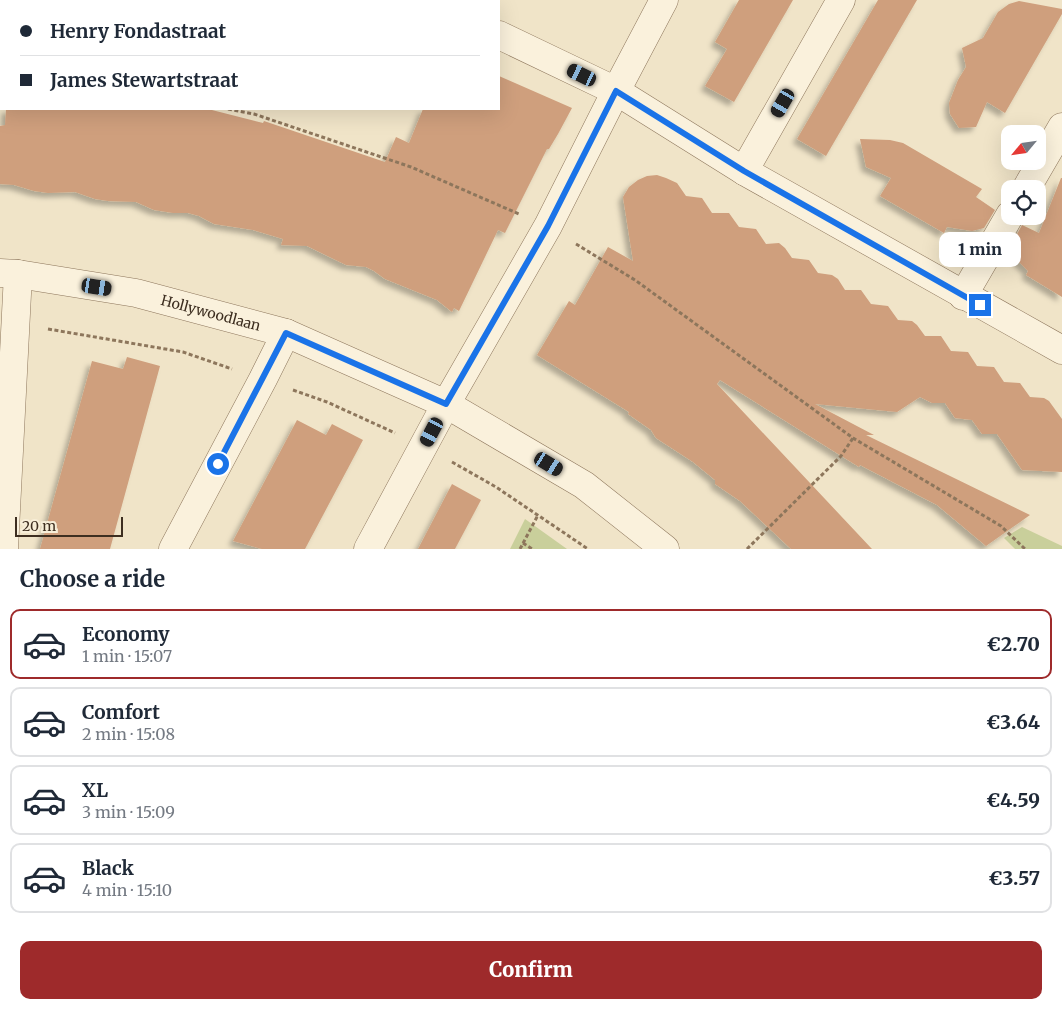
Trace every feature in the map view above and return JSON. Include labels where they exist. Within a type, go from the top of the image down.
[{"type":"street","points":[[368,549],[446,404],[548,226],[664,0]]},
{"type":"street","points":[[744,171],[841,0]]},
{"type":"street","points":[[500,36],[616,91],[744,171],[963,296],[1062,350]]},
{"type":"street","points":[[1031,180],[1062,126]]},
{"type":"street","points":[[963,296],[1004,225]]},
{"type":"street","points":[[4,549],[15,324],[9,273]]},
{"type":"street","name":"Hollywoodlaan","points":[[9,273],[136,294],[286,333],[446,404],[584,485],[665,549]]},
{"type":"street","points":[[173,549],[286,333]]},
{"type":"path","points":[[233,110],[254,114],[411,167],[548,226],[635,280],[853,438],[1001,526],[1025,549]]},
{"type":"path","points":[[15,324],[183,352],[327,402],[424,446],[496,487],[588,549]]},
{"type":"path","points":[[747,549],[841,456],[853,438]]},
{"type":"path","points":[[520,549],[538,515]]},
{"type":"path","points":[[523,543],[532,549]]},
{"type":"green space","points":[[525,519],[567,549],[510,549]]},
{"type":"green space","points":[[1022,527],[1062,546],[1062,549],[1015,549],[1004,538]]},
{"type":"building","points":[[739,0],[793,0],[734,102],[705,86],[727,49],[715,42]]},
{"type":"building","points":[[878,0],[917,0],[826,156],[797,139]]},
{"type":"building","points":[[1019,1],[1062,9],[1062,14],[1005,113],[987,102],[976,127],[959,128],[950,114],[949,103],[958,80],[966,67],[962,48],[983,38],[998,12],[1009,4]]},
{"type":"building","points":[[500,76],[572,108],[549,149],[547,149],[505,233],[498,230],[459,311],[454,308],[452,312],[437,300],[385,279],[366,267],[346,265],[307,246],[281,245],[283,239],[253,230],[214,224],[199,216],[188,213],[154,210],[136,202],[108,201],[75,192],[48,193],[14,185],[0,184],[0,126],[5,125],[6,110],[212,110],[263,123],[264,121],[385,162],[396,137],[409,143],[423,110],[500,110]]},
{"type":"building","points":[[860,139],[890,140],[903,143],[982,189],[976,197],[995,210],[984,228],[972,231],[947,227],[944,233],[880,196],[891,178],[866,167]]},
{"type":"building","points":[[657,175],[677,183],[686,196],[702,198],[712,213],[729,213],[739,227],[756,229],[766,244],[779,243],[792,258],[809,260],[818,273],[832,275],[838,279],[845,290],[861,290],[871,304],[888,306],[898,320],[912,321],[925,336],[941,336],[951,351],[968,352],[977,366],[994,367],[1004,382],[1020,383],[1030,397],[1044,398],[1049,401],[1062,419],[1062,472],[1022,470],[997,434],[982,434],[972,420],[955,418],[945,403],[932,403],[920,397],[897,412],[815,404],[874,435],[866,435],[1030,515],[986,546],[937,505],[860,465],[859,467],[720,380],[717,384],[872,549],[791,549],[740,501],[715,484],[715,480],[693,462],[656,438],[651,430],[628,414],[629,412],[537,355],[569,301],[575,305],[608,247],[633,261],[623,197],[629,187],[638,180],[647,176]]},
{"type":"building","points":[[1062,178],[1062,297],[1026,275],[1028,271],[1013,256],[1010,247],[1022,225],[1039,233],[1042,225],[1046,225],[1046,216]]},
{"type":"building","points":[[127,357],[160,366],[110,549],[40,549],[92,361],[123,369]]},
{"type":"building","points":[[297,420],[326,435],[332,424],[363,440],[305,549],[262,549],[233,541]]},
{"type":"building","points":[[452,484],[481,500],[455,549],[418,549]]},
{"type":"route","points":[[218,464],[286,333],[446,404],[548,226],[616,91],[744,171],[980,305]]}]
